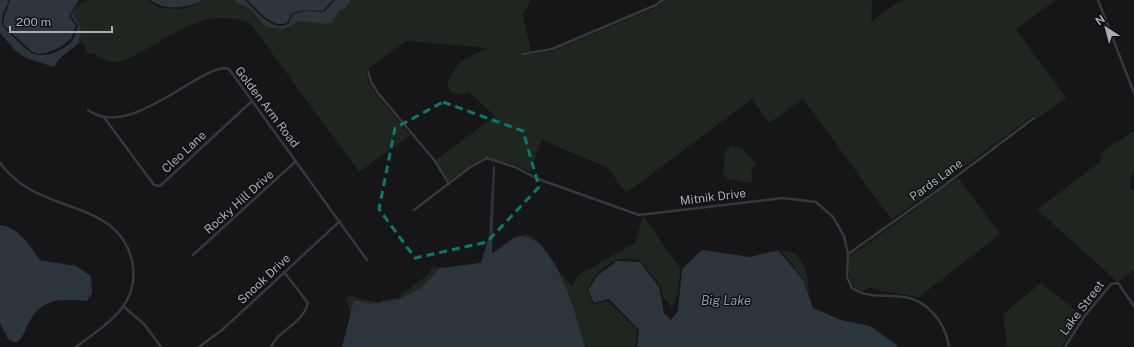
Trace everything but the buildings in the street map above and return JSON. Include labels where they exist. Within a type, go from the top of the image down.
[{"type":"street","points":[[523,54],[552,49],[656,5],[663,0]]},
{"type":"street","points":[[1098,0],[1134,93]]},
{"type":"street","name":"Golden Arm Road","points":[[88,110],[93,114],[103,116],[118,116],[140,110],[159,103],[213,71],[224,67],[229,69],[367,260]]},
{"type":"street","points":[[368,71],[371,82],[378,93],[435,161],[449,184]]},
{"type":"street","name":"Cleo Lane","points":[[103,116],[154,185],[160,186],[252,101]]},
{"type":"street","name":"Pards Lane","points":[[848,254],[941,188],[1034,118]]},
{"type":"street","name":"Mitnik Drive","points":[[414,210],[473,166],[487,158],[515,167],[538,179],[639,215],[783,198],[816,202],[832,217],[844,236],[848,254],[847,277],[852,288],[866,293],[904,296],[921,302],[937,316],[943,326],[949,347]]},
{"type":"street","name":"Rocky Hill Drive","points":[[194,255],[296,161]]},
{"type":"street","points":[[0,163],[17,182],[31,190],[98,217],[122,236],[128,249],[134,274],[129,298],[124,307],[108,323],[76,347]]},
{"type":"street","name":"Snook Drive","points":[[199,347],[222,330],[340,221]]},
{"type":"street","points":[[271,347],[275,341],[303,315],[308,303],[284,272]]},
{"type":"street","name":"Lake Street","points":[[1065,347],[1084,317],[1107,287],[1115,282],[1120,285],[1134,306]]},
{"type":"street","points":[[124,307],[144,324],[161,347]]},
{"type":"highlighted area","points":[[443,102],[523,131],[539,187],[487,242],[415,258],[379,209],[395,128]]},
{"type":"shaded area","points":[[88,0],[147,0],[160,8],[183,9],[202,3],[203,0],[233,0],[250,9],[265,26],[284,29],[300,21],[325,24],[332,23],[339,11],[346,8],[351,0],[531,0],[523,15],[531,51],[521,52],[522,56],[553,51],[657,7],[666,0],[872,0],[871,22],[901,0],[1056,0],[1016,29],[1066,98],[1032,122],[1036,118],[1034,115],[892,220],[803,99],[769,123],[752,99],[626,193],[608,168],[542,140],[530,172],[516,165],[488,157],[472,164],[449,181],[436,160],[495,116],[469,92],[462,95],[450,91],[447,83],[455,69],[462,61],[486,49],[406,41],[365,71],[369,83],[376,94],[410,135],[359,172],[250,23],[234,19],[219,18],[205,20],[192,24],[122,61],[112,62],[85,51],[86,48],[79,39],[80,34],[74,16],[75,7]]},
{"type":"shaded area","points":[[1134,131],[1134,172],[1130,180],[1130,186],[1134,191],[1134,270],[1118,282],[1037,210],[1100,162],[1102,152]]},
{"type":"shaded area","points":[[731,146],[742,148],[756,164],[751,171],[753,180],[750,182],[747,183],[727,179],[723,173],[725,152]]},
{"type":"shaded area","points":[[958,178],[1000,234],[918,298],[882,291],[870,287],[863,291],[854,286],[850,277],[849,257]]},
{"type":"shaded area","points":[[643,216],[680,268],[678,294],[672,307],[663,297],[660,286],[641,261],[632,259],[624,258],[609,264],[596,276],[587,290],[593,304],[608,301],[638,331],[635,347],[342,347],[349,330],[351,318],[349,306],[346,301],[346,298],[350,296],[380,303],[382,300],[398,298],[431,271],[429,269],[431,268],[459,267],[482,262],[490,237],[491,257],[517,237],[527,234],[542,245],[551,262],[572,286],[578,275],[635,243]]},
{"type":"shaded area","points":[[781,251],[789,251],[800,258],[806,271],[809,293],[805,281]]},
{"type":"shaded area","points":[[1041,283],[1083,315],[1062,347],[1007,347],[1003,314]]},
{"type":"water","points":[[0,0],[7,0],[9,2],[3,13],[2,25],[21,45],[32,53],[42,55],[54,53],[64,48],[72,41],[78,26],[71,16],[74,9],[75,17],[81,30],[79,39],[80,42],[59,59],[54,67],[26,58],[16,51],[0,33]]},
{"type":"water","points":[[9,0],[79,0],[69,16],[76,26],[71,39],[59,48],[46,53],[38,54],[31,51],[3,25],[5,13],[10,2]]},
{"type":"water","points":[[150,0],[202,0],[201,2],[182,7],[169,7],[162,6]]},
{"type":"water","points":[[233,0],[245,0],[264,19],[270,23],[282,26],[288,24],[293,14],[305,11],[324,12],[335,0],[351,0],[346,8],[339,11],[332,23],[325,24],[300,21],[284,29],[265,26],[250,9]]},
{"type":"water","points":[[247,0],[333,0],[323,11],[304,11],[292,13],[287,23],[281,24],[270,21]]},
{"type":"water","points":[[493,165],[495,167],[492,253],[517,237],[530,238],[542,247],[553,261],[562,279],[577,318],[585,347],[342,347],[354,300],[371,304],[400,299],[421,288],[440,268],[481,263],[489,237]]},
{"type":"water","points":[[0,225],[13,229],[18,233],[28,243],[40,260],[76,266],[91,276],[92,293],[87,301],[58,300],[44,305],[32,318],[20,340],[16,343],[8,339],[0,323]]},
{"type":"water","name":"Big Lake","points":[[702,250],[750,257],[778,250],[804,281],[813,308],[841,320],[870,326],[897,345],[897,347],[637,347],[639,330],[609,299],[594,303],[588,290],[598,275],[617,261],[640,262],[659,287],[664,313],[671,320],[678,311],[682,269]]}]
